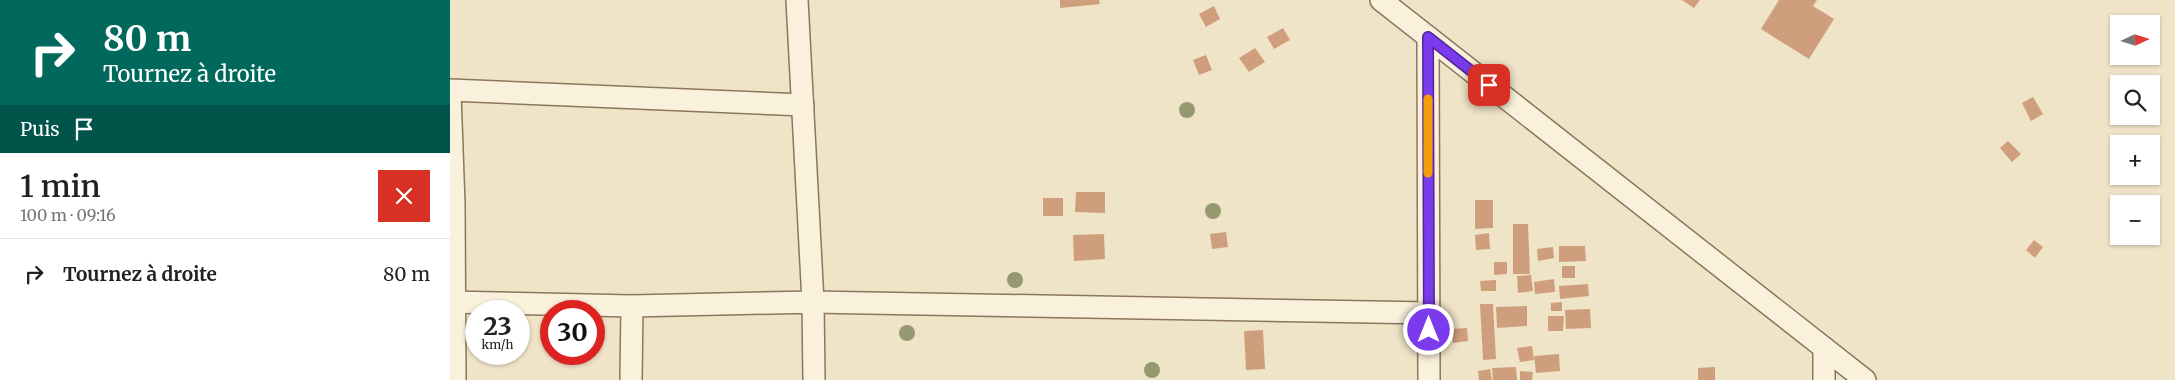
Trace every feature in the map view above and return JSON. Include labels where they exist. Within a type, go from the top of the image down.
[{"type":"street","points":[[797,0],[813,302],[814,380]]},
{"type":"street","points":[[1381,0],[1864,380]]},
{"type":"street","points":[[1428,37],[1429,380]]},
{"type":"street","points":[[455,380],[452,302],[454,205],[450,92],[803,105]]},
{"type":"street","points":[[452,302],[632,306],[813,302],[1429,313]]},
{"type":"street","points":[[631,380],[632,306]]},
{"type":"street","points":[[1824,348],[1824,380]]},
{"type":"building","points":[[1060,0],[1099,0],[1100,4],[1060,8]]},
{"type":"building","points":[[1682,0],[1700,0],[1694,8]]},
{"type":"building","points":[[1779,0],[1817,0],[1813,6],[1834,19],[1809,59],[1761,29]]},
{"type":"building","points":[[1214,6],[1220,19],[1206,27],[1199,14]]},
{"type":"building","points":[[1283,28],[1290,40],[1274,49],[1267,37]]},
{"type":"building","points":[[1255,48],[1265,62],[1249,72],[1239,58]]},
{"type":"building","points":[[1206,55],[1212,70],[1199,75],[1193,60]]},
{"type":"building","points":[[2033,97],[2043,114],[2031,121],[2022,103]]},
{"type":"building","points":[[2008,141],[2021,154],[2012,162],[2000,148]]},
{"type":"building","points":[[1076,192],[1105,192],[1105,213],[1075,212]]},
{"type":"building","points":[[1043,198],[1063,198],[1063,216],[1043,216]]},
{"type":"building","points":[[1475,200],[1493,200],[1493,228],[1475,229]]},
{"type":"building","points":[[1513,224],[1528,224],[1530,274],[1513,274]]},
{"type":"building","points":[[1226,232],[1228,247],[1212,249],[1210,234]]},
{"type":"building","points":[[1489,233],[1490,249],[1476,250],[1475,235]]},
{"type":"building","points":[[1104,234],[1105,259],[1074,261],[1073,235]]},
{"type":"building","points":[[2034,240],[2043,247],[2035,258],[2026,250]]},
{"type":"building","points":[[1559,246],[1585,246],[1586,261],[1559,262]]},
{"type":"building","points":[[1553,247],[1554,258],[1538,261],[1537,249]]},
{"type":"building","points":[[1494,262],[1507,262],[1507,274],[1494,275]]},
{"type":"building","points":[[1562,266],[1575,266],[1575,278],[1562,278]]},
{"type":"building","points":[[1531,275],[1533,291],[1518,293],[1517,276]]},
{"type":"building","points":[[1554,279],[1555,292],[1535,294],[1534,282]]},
{"type":"building","points":[[1496,280],[1496,291],[1481,291],[1480,281]]},
{"type":"building","points":[[1588,284],[1589,296],[1560,299],[1559,286]]},
{"type":"building","points":[[1562,302],[1562,311],[1551,311],[1551,303]]},
{"type":"building","points":[[1480,304],[1493,304],[1496,359],[1483,360]]},
{"type":"building","points":[[1527,306],[1527,326],[1497,328],[1496,307]]},
{"type":"building","points":[[1590,309],[1591,328],[1566,329],[1565,310]]},
{"type":"building","points":[[1548,316],[1564,316],[1563,331],[1548,331]]},
{"type":"building","points":[[1467,328],[1468,341],[1453,343],[1452,329]]},
{"type":"building","points":[[1263,330],[1265,369],[1246,370],[1244,331]]},
{"type":"building","points":[[1532,346],[1534,360],[1520,362],[1517,348]]},
{"type":"building","points":[[1559,354],[1560,371],[1536,373],[1534,356]]},
{"type":"building","points":[[1516,367],[1517,380],[1493,380],[1492,368]]},
{"type":"building","points":[[1715,367],[1715,380],[1698,380],[1698,368]]},
{"type":"building","points":[[1490,369],[1492,380],[1479,380],[1478,371]]},
{"type":"building","points":[[1520,371],[1533,372],[1532,380],[1520,380]]},
{"type":"slow traffic","points":[[1428,99],[1428,173]]},
{"type":"route","points":[[1429,330],[1428,37],[1489,85]]}]
